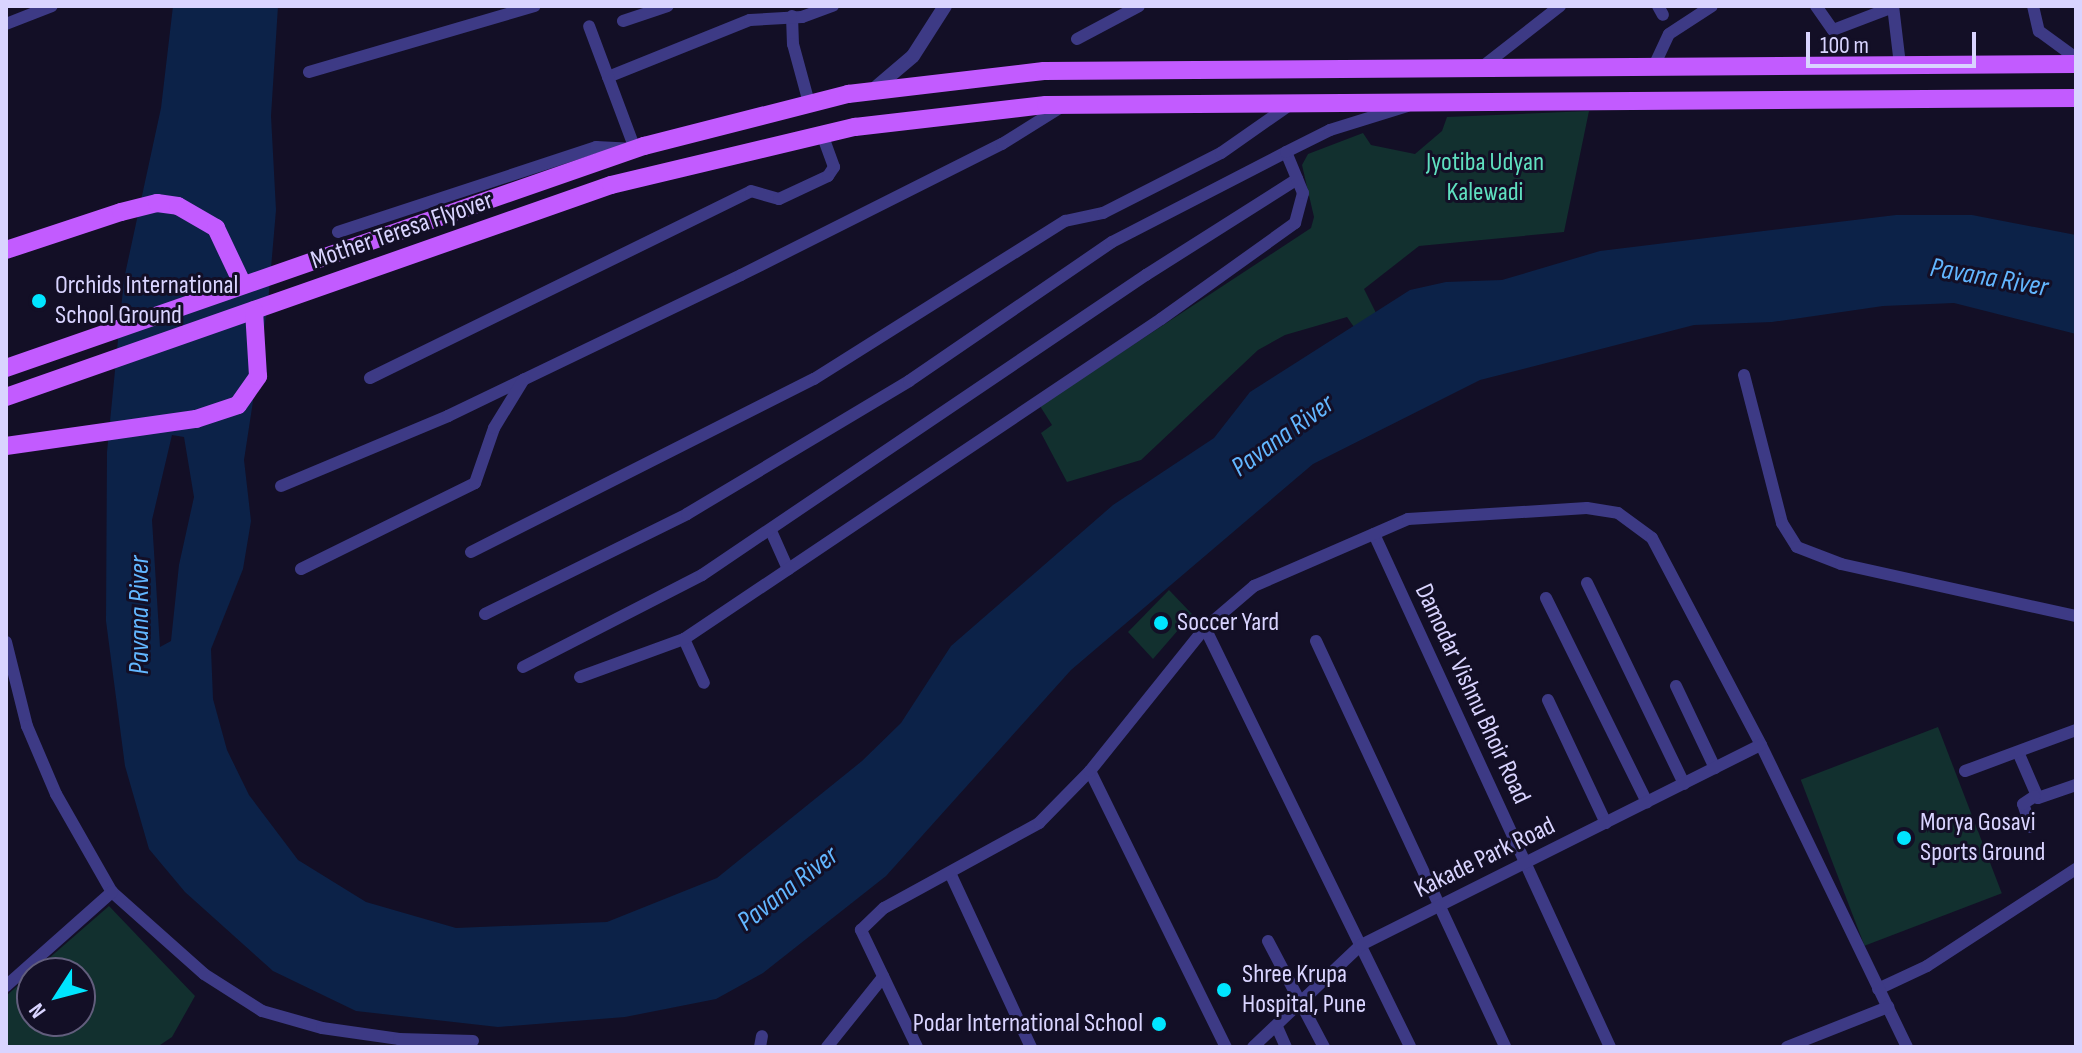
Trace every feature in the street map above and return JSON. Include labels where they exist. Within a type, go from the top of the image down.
[{"type":"main road","name":"Mother Teresa Flyover","points":[[6,368],[635,149],[809,103],[873,90],[1060,71],[2076,61]]},
{"type":"main road","points":[[1451,102],[1454,67]]},
{"type":"main road","points":[[973,78],[976,112]]},
{"type":"main road","name":"Mother Teresa Flyover","points":[[6,397],[611,185],[822,134],[976,112],[1064,105],[2076,98]]},
{"type":"main road","points":[[14,247],[157,203],[178,206],[216,228],[243,285]]},
{"type":"main road","points":[[6,446],[196,419],[238,405],[258,376],[254,310]]},
{"type":"street","points":[[6,24],[52,6]]},
{"type":"street","points":[[309,72],[535,6]]},
{"type":"street","points":[[623,21],[668,6]]},
{"type":"street","points":[[608,77],[750,20],[792,16],[833,6]]},
{"type":"street","points":[[873,90],[913,56],[945,6]]},
{"type":"street","points":[[1077,39],[1139,6]]},
{"type":"street","points":[[1482,67],[1560,6]]},
{"type":"street","points":[[1654,66],[1669,34],[1712,6]]},
{"type":"street","points":[[1816,6],[1833,30],[1893,6],[1900,65]]},
{"type":"street","points":[[2033,6],[2039,31],[2076,61]]},
{"type":"street","points":[[792,16],[793,44],[809,103]]},
{"type":"street","points":[[338,232],[596,147],[635,149],[589,26]]},
{"type":"street","points":[[485,614],[687,514],[909,381],[1112,242],[1330,130],[1418,103]]},
{"type":"street","points":[[471,552],[814,379],[1065,221],[1083,213],[1103,213],[1221,153],[1291,104]]},
{"type":"street","points":[[281,486],[524,379],[949,171],[1064,105]]},
{"type":"street","points":[[370,378],[751,191],[779,199],[828,176],[834,167],[822,134]]},
{"type":"street","points":[[580,677],[684,639],[1285,232],[1303,205],[1286,152]]},
{"type":"street","points":[[523,667],[657,601],[771,531],[1146,275],[1297,179]]},
{"type":"street","points":[[1744,375],[1782,523],[1797,547],[1841,564],[2076,616]]},
{"type":"street","points":[[301,569],[475,483],[494,428],[524,379]]},
{"type":"street","points":[[917,1047],[861,930],[884,908],[951,875],[1039,823],[1090,771],[1205,628],[1254,586],[1408,519],[1587,508],[1618,513],[1652,538],[1761,745],[1907,1047]]},
{"type":"street","points":[[771,531],[788,569]]},
{"type":"street","name":"Damodar Vishnu Bhoir Road","points":[[1374,534],[1610,1047]]},
{"type":"street","points":[[1587,583],[1684,784]]},
{"type":"street","points":[[1546,598],[1647,802]]},
{"type":"street","points":[[1205,628],[1410,1047]]},
{"type":"street","points":[[684,639],[704,683]]},
{"type":"street","points":[[1316,641],[1505,1047]]},
{"type":"street","points":[[6,642],[33,740],[56,794],[112,892],[204,974],[262,1011],[353,1033],[473,1041]]},
{"type":"street","points":[[1676,686],[1715,768]]},
{"type":"street","points":[[1548,700],[1606,823]]},
{"type":"street","points":[[1965,771],[2076,730]]},
{"type":"street","name":"Kakade Park Road","points":[[1253,1047],[1300,1007],[1361,945],[1437,903],[1526,863],[1761,745]]},
{"type":"street","points":[[2018,752],[2035,796]]},
{"type":"street","points":[[1090,771],[1226,1047]]},
{"type":"street","points":[[2031,827],[2023,804],[2035,796],[2076,785]]},
{"type":"street","points":[[1878,989],[1927,966],[2076,869]]},
{"type":"street","points":[[951,875],[1031,1047]]},
{"type":"street","points":[[6,986],[112,892]]},
{"type":"street","points":[[1268,941],[1300,1007],[1324,1047]]},
{"type":"street","points":[[827,1047],[883,977]]},
{"type":"street","points":[[1787,1047],[1888,1007]]},
{"type":"street","points":[[1277,1027],[1286,1047]]},
{"type":"green space","name":"Jyotiba Udyan Kalewadi","points":[[1589,111],[1564,232],[1419,246],[1364,289],[1376,313],[1354,327],[1347,317],[1285,335],[1258,350],[1141,460],[1067,482],[1041,433],[1052,425],[1040,406],[1311,228],[1314,217],[1302,165],[1308,154],[1363,133],[1371,145],[1415,154],[1442,131],[1447,117]]},
{"type":"green space","name":"Soccer Yard","points":[[1169,590],[1192,614],[1153,659],[1128,632]]},
{"type":"green space","name":"Morya Gosavi Sports Ground","points":[[1938,727],[2002,893],[1865,946],[1801,780]]},
{"type":"green space","points":[[109,906],[195,996],[172,1037],[157,1047],[6,1047],[6,996],[16,987],[16,1037],[96,1037],[96,957],[50,957]]},
{"type":"water","name":"Pavana River","points":[[173,6],[278,6],[271,116],[276,210],[268,303],[244,460],[251,521],[243,569],[211,649],[213,699],[227,750],[249,795],[298,860],[366,902],[456,928],[607,922],[717,878],[862,761],[901,723],[951,646],[1113,505],[1214,438],[1250,392],[1410,290],[1446,282],[1502,280],[1600,251],[1896,215],[1972,215],[2076,235],[2076,334],[1954,303],[1883,306],[1772,322],[1694,325],[1480,380],[1313,464],[1071,670],[886,876],[763,973],[716,999],[625,1017],[498,1027],[356,1011],[273,971],[185,892],[149,849],[125,766],[106,621],[107,452],[124,279],[161,108]],"holes":[[[172,435],[184,437],[194,497],[179,565],[171,641],[160,647],[152,520]]]},
{"type":"place","name":"Orchids International School Ground","points":[[39,301]]},
{"type":"place","name":"Soccer Yard","points":[[1161,623]]},
{"type":"place","name":"Morya Gosavi Sports Ground","points":[[1904,838]]},
{"type":"place","name":"Shree Krupa Hospital, Pune","points":[[1224,990]]},
{"type":"place","name":"Podar International School","points":[[1159,1024]]}]
